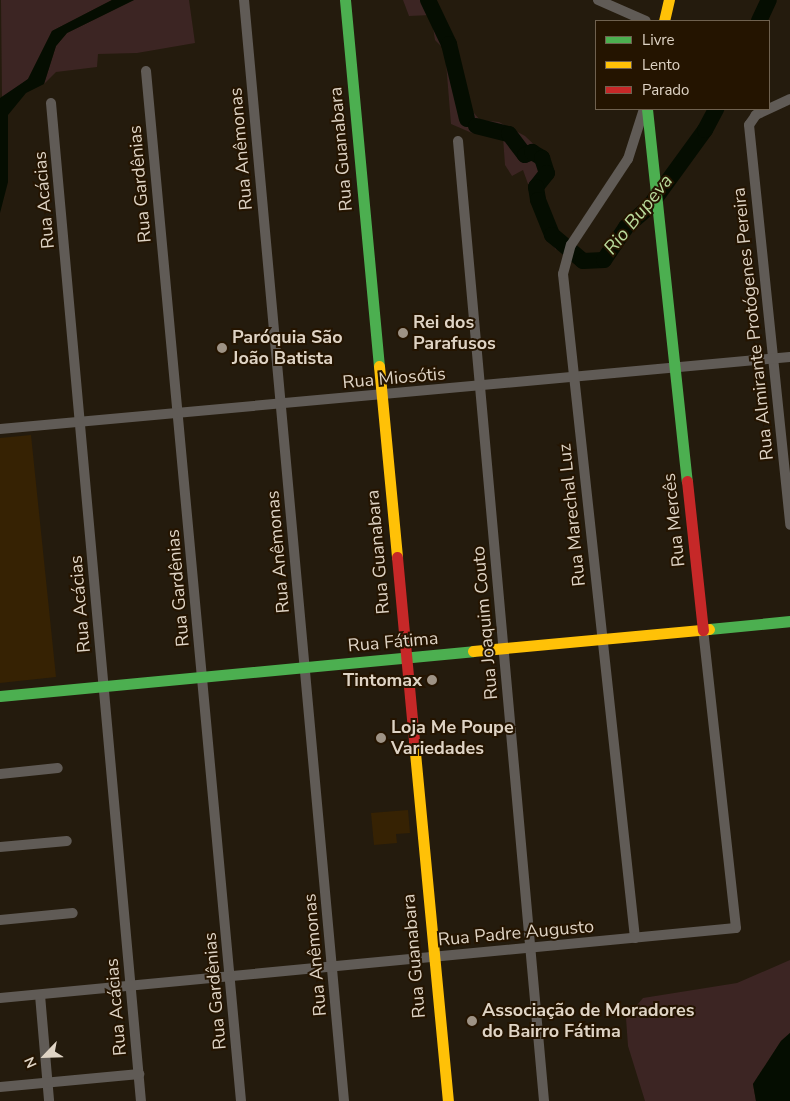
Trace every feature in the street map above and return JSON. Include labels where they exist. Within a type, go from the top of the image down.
[{"type":"main road","name":"Rua Guanabara","points":[[345,0],[446,1101]]},
{"type":"main road","points":[[664,20],[669,0]]},
{"type":"main road","name":"Rua Mercês","points":[[645,110],[657,203],[703,630]]},
{"type":"main road","name":"Rua Fátima","points":[[0,696],[790,621]]},
{"type":"street","name":"Rua Anêmonas","points":[[244,0],[344,1101]]},
{"type":"street","points":[[598,0],[644,20]]},
{"type":"street","name":"Rua Gardênias","points":[[146,71],[241,1101]]},
{"type":"street","name":"Rua Almirante Protógenes Pereira","points":[[770,109],[790,99]]},
{"type":"street","name":"Rua Acácias","points":[[51,103],[141,1101]]},
{"type":"street","name":"Rua Marechal Luz","points":[[635,938],[563,274],[566,256],[571,245],[628,159],[645,110]]},
{"type":"street","name":"Rua Almirante Protógenes Pereira","points":[[769,110],[751,119],[790,525]]},
{"type":"street","name":"Rua Joaquim Couto","points":[[458,141],[544,1101]]},
{"type":"street","name":"Rua Miosótis","points":[[0,430],[790,357]]},
{"type":"street","name":"Rua Mercês","points":[[703,630],[736,928]]},
{"type":"street","points":[[0,774],[58,768]]},
{"type":"street","points":[[0,848],[67,841]]},
{"type":"street","points":[[0,920],[73,913]]},
{"type":"street","name":"Rua Padre Augusto","points":[[0,998],[736,928]]},
{"type":"street","points":[[40,995],[49,1101]]},
{"type":"street","points":[[0,1087],[139,1074]]},
{"type":"shaded area","points":[[1,0],[112,0],[52,31],[28,79],[2,99]]},
{"type":"shaded area","points":[[112,0],[134,0],[67,33],[56,46],[44,84],[26,93],[8,115],[8,182],[0,213],[0,98],[28,79],[52,31]]},
{"type":"shaded area","points":[[134,0],[189,0],[195,43],[137,53],[98,54],[97,67],[56,72],[44,84],[56,46],[67,33]]},
{"type":"shaded area","points":[[403,0],[433,0],[457,50],[467,105],[480,120],[499,122],[525,136],[548,158],[550,171],[540,192],[562,240],[556,250],[547,237],[523,170],[512,176],[505,165],[503,137],[472,133],[451,124],[445,50],[435,40],[431,15],[409,16]]},
{"type":"shaded area","points":[[31,435],[56,677],[0,683],[0,438]]},
{"type":"shaded area","points":[[408,810],[410,833],[396,834],[397,843],[374,845],[371,813]]},
{"type":"shaded area","points":[[790,960],[790,1033],[781,1041],[753,1084],[756,1101],[645,1101],[628,1046],[626,1018],[643,998],[737,983]]},
{"type":"shaded area","points":[[790,1033],[790,1101],[756,1101],[753,1084],[781,1041]]},
{"type":"waterway","name":"Rio Bupeva","points":[[428,0],[449,44],[467,119]]},
{"type":"waterway","name":"Rio Bupeva","points":[[759,20],[769,0]]},
{"type":"waterway","name":"Rio Bupeva","points":[[476,126],[509,134],[525,155],[532,152],[542,158],[547,173],[536,187],[538,200],[552,235],[583,261],[604,260],[626,227],[649,207],[705,130],[715,110]]},
{"type":"traffic: fast","points":[[345,0],[379,366]]},
{"type":"traffic: fast","points":[[647,110],[687,481]]},
{"type":"traffic: fast","points":[[709,629],[790,621]]},
{"type":"traffic: fast","points":[[0,696],[473,651]]},
{"type":"traffic: slow","points":[[664,20],[669,0]]},
{"type":"traffic: slow","points":[[379,366],[397,557]]},
{"type":"traffic: slow","points":[[473,651],[709,629]]},
{"type":"traffic: slow","points":[[414,742],[448,1101]]},
{"type":"traffic: jam","points":[[687,481],[703,630]]},
{"type":"traffic: jam","points":[[397,557],[414,742]]},
{"type":"place","name":"Rei dos Parafusos","points":[[403,333]]},
{"type":"place","name":"Paróquia São João Batista","points":[[222,348]]},
{"type":"place","name":"Tintomax","points":[[432,680]]},
{"type":"place","name":"Loja Me Poupe Variedades","points":[[381,738]]},
{"type":"place","name":"Associação de Moradores do Bairro Fátima","points":[[472,1021]]}]
